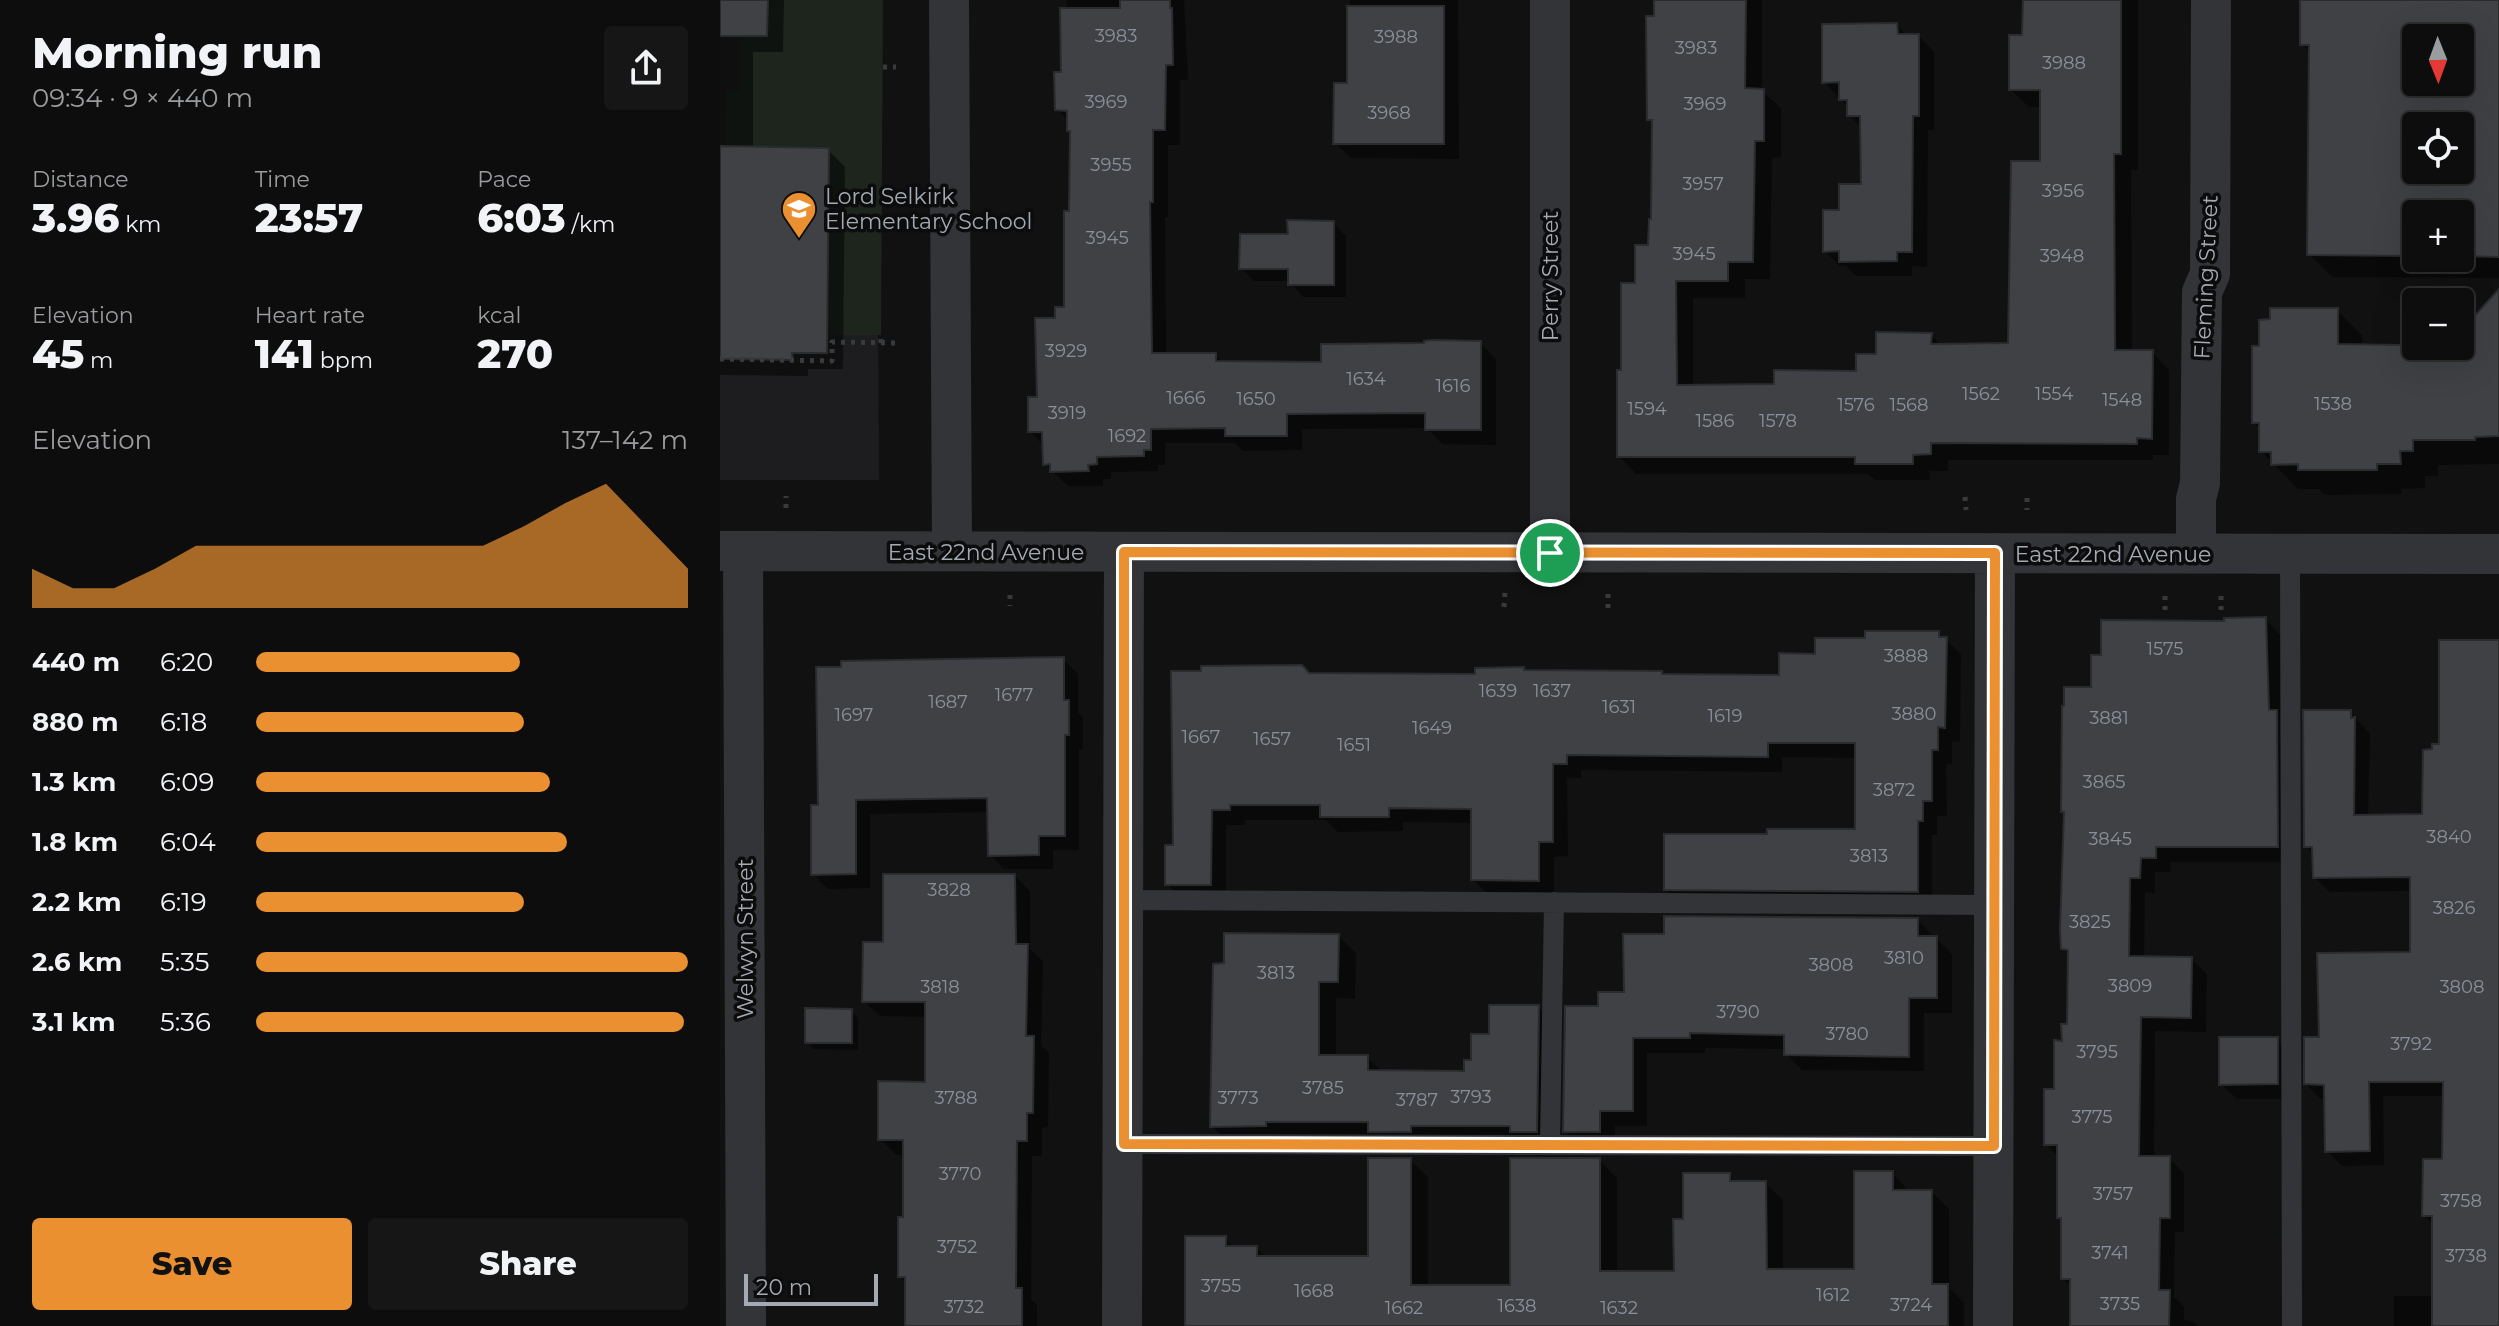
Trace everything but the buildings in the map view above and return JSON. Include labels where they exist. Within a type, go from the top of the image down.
[{"type":"street","points":[[949,0],[952,551]]},
{"type":"street","name":"Perry Street","points":[[1550,0],[1550,553]]},
{"type":"street","name":"Fleming Street","points":[[2196,553],[2202,292],[2210,274],[2211,0]]},
{"type":"street","name":"East 22nd Avenue","points":[[732,551],[2499,554]]},
{"type":"street","name":"Welwyn Street","points":[[732,551],[732,855],[746,1326]]},
{"type":"street","points":[[1122,1326],[1124,552]]},
{"type":"street","points":[[1993,1326],[1995,553]]},
{"type":"lane","points":[[2290,554],[2292,1326]]},
{"type":"lane","points":[[1125,900],[1994,905]]},
{"type":"lane","points":[[1550,1144],[1554,902]]},
{"type":"lane","points":[[1124,1144],[1994,1146]]},
{"type":"path","points":[[883,67],[896,67]]},
{"type":"path","points":[[881,335],[881,343]]},
{"type":"path","points":[[720,359],[832,361],[832,338],[898,343]]},
{"type":"shaded area","name":"Lord Selkirk Elementary School","points":[[720,0],[876,0],[879,480],[720,480]]},
{"type":"shaded area","points":[[727,0],[883,0],[881,335],[829,335],[830,146],[725,146],[726,91],[740,90],[740,39],[727,38]]},
{"type":"place","name":"Lord Selkirk Elementary School","points":[[799,240]]},
{"type":"route","points":[[1124,552],[1550,553],[1995,553],[1994,1146],[1124,1144],[1124,552]]}]
